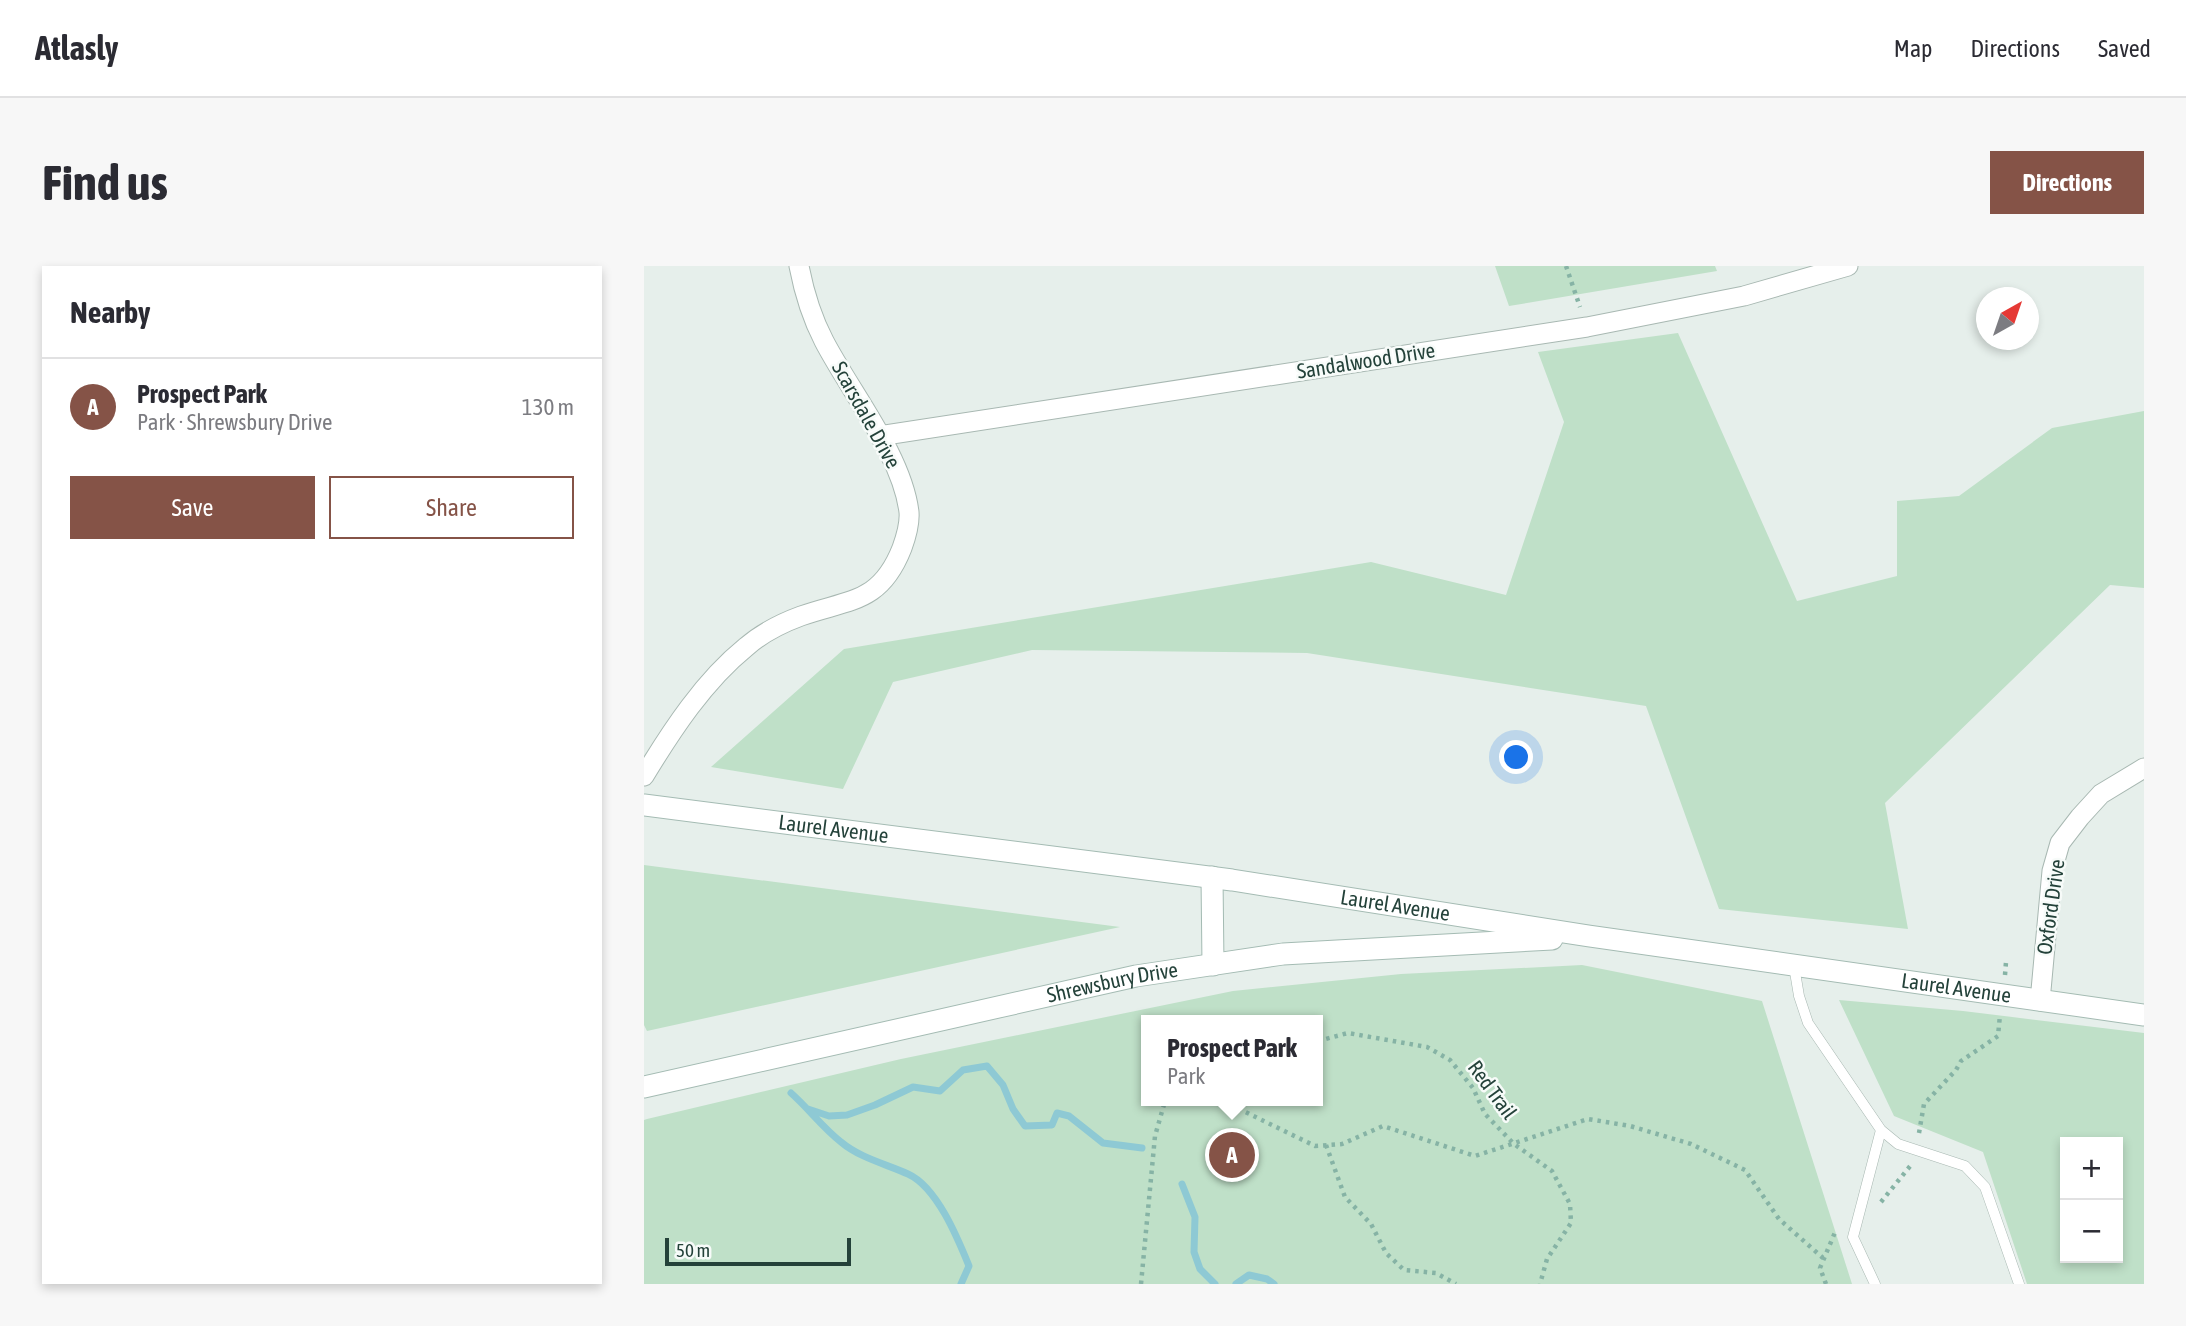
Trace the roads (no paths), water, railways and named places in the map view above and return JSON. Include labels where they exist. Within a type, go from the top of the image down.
[{"type":"main road","name":"Laurel Avenue","points":[[644,805],[1212,877],[1589,936],[2144,1015]]},
{"type":"main road","points":[[1212,877],[1213,965]]},
{"type":"main road","name":"Shrewsbury Drive","points":[[644,1087],[1123,979],[1283,954],[1496,944],[1589,936]]},
{"type":"street","name":"Scarsdale Drive","points":[[644,776],[670,734],[708,686],[745,647],[772,629],[801,616],[851,603],[871,592],[899,556],[907,536],[909,513],[898,474],[824,340],[804,291],[799,266]]},
{"type":"street","name":"Sandalwood Drive","points":[[879,436],[1587,327],[1744,296],[1848,266]]},
{"type":"street","name":"Oxford Drive","points":[[2040,1001],[2052,871],[2060,843],[2101,794],[2144,768]]},
{"type":"lane","points":[[1794,965],[1799,996],[1808,1023],[1881,1130],[1898,1144],[1965,1166],[1985,1187],[2019,1284]]},
{"type":"lane","points":[[1875,1284],[1853,1237],[1881,1130]]},
{"type":"waterway","points":[[808,1109],[829,1116],[847,1115],[913,1087],[940,1091],[963,1070],[987,1066],[1003,1085],[1013,1109],[1025,1126],[1052,1125],[1057,1113],[1069,1116],[1103,1143],[1142,1148]]},
{"type":"waterway","points":[[791,1093],[848,1148],[908,1174],[928,1190],[945,1215],[969,1266],[961,1284]]},
{"type":"waterway","points":[[1182,1184],[1195,1217],[1194,1252],[1200,1269],[1215,1284]]},
{"type":"waterway","points":[[1236,1284],[1249,1275],[1267,1279],[1274,1284]]},
{"type":"place","name":"Prospect Park","points":[[1232,1155]]}]
